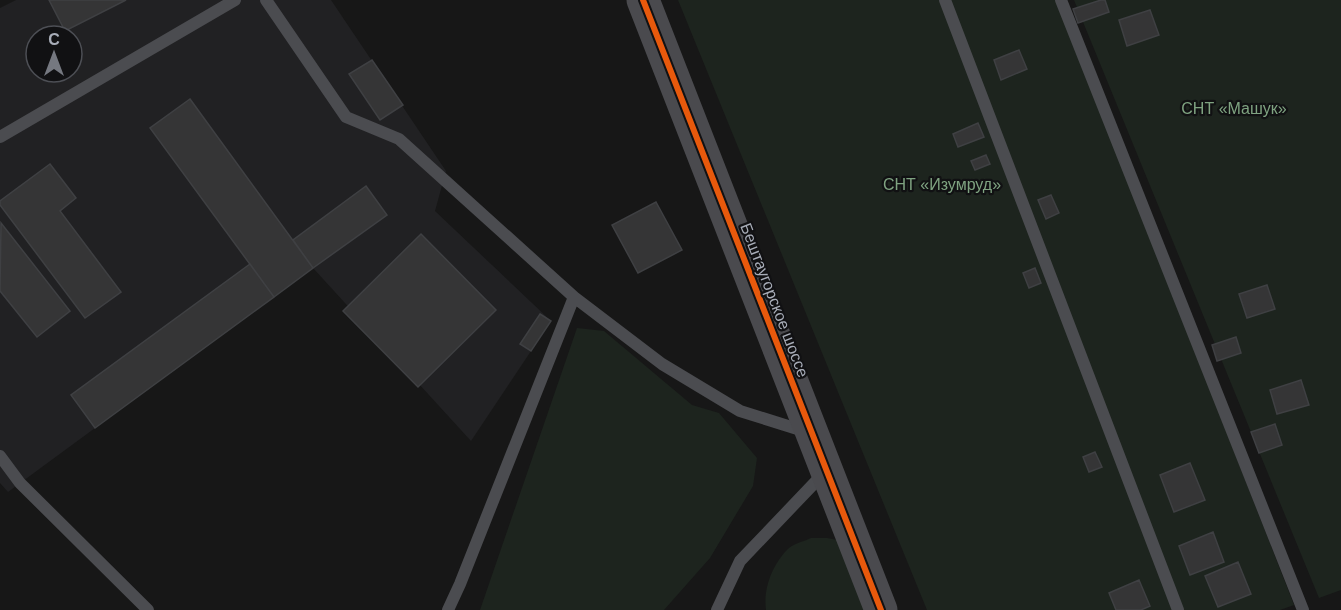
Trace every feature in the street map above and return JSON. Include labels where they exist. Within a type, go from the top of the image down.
[{"type":"street","name":"Бештаугорское шоссе","points":[[643,0],[881,610]]},
{"type":"lane","points":[[0,137],[235,0]]},
{"type":"lane","points":[[266,0],[346,117],[399,139],[574,297],[662,364],[740,411],[813,434]]},
{"type":"lane","points":[[945,0],[1178,610]]},
{"type":"lane","points":[[1061,0],[1303,610]]},
{"type":"lane","points":[[448,610],[574,297]]},
{"type":"lane","points":[[0,456],[20,483],[148,610]]},
{"type":"lane","points":[[717,610],[740,561],[827,470]]},
{"type":"shaded area","points":[[16,0],[331,0],[446,171],[435,211],[551,321],[471,441],[313,268],[8,492],[0,483],[0,8]]},
{"type":"green space","name":"СНТ «Изумруд»","points":[[678,0],[1058,0],[1294,605],[1280,610],[927,610]]},
{"type":"green space","name":"СНТ «Машук»","points":[[1074,0],[1341,0],[1341,590],[1319,598]]},
{"type":"green space","points":[[577,328],[604,331],[692,405],[719,413],[757,458],[753,486],[710,558],[664,610],[480,610]]},
{"type":"green space","points":[[811,538],[842,541],[875,610],[766,610],[766,593],[770,576],[778,561],[791,546]]},
{"type":"building","points":[[49,0],[126,0],[79,24],[61,24]]},
{"type":"building","points":[[1105,0],[1109,12],[1078,23],[1073,9]]},
{"type":"building","points":[[1150,10],[1159,35],[1127,46],[1119,20]]},
{"type":"building","points":[[1019,50],[1027,69],[1001,80],[994,60]]},
{"type":"building","points":[[372,60],[403,105],[380,120],[349,74]]},
{"type":"building","points":[[190,99],[313,268],[274,297],[150,128]]},
{"type":"building","points":[[978,123],[984,137],[958,147],[953,134]]},
{"type":"building","points":[[986,155],[990,164],[975,170],[971,161]]},
{"type":"building","points":[[50,164],[76,198],[60,211],[121,292],[85,318],[0,205],[0,201]]},
{"type":"building","points":[[366,186],[387,215],[313,268],[293,240]]},
{"type":"building","points":[[1051,195],[1059,213],[1046,219],[1038,200]]},
{"type":"building","points":[[656,202],[682,250],[638,273],[612,225]]},
{"type":"building","points":[[1,223],[70,311],[37,337],[0,291]]},
{"type":"building","points":[[421,234],[496,310],[418,387],[343,311]]},
{"type":"building","points":[[250,264],[274,297],[95,428],[71,395]]},
{"type":"building","points":[[1035,268],[1041,283],[1029,288],[1023,273]]},
{"type":"building","points":[[1267,285],[1275,309],[1247,318],[1239,294]]},
{"type":"building","points":[[540,314],[551,321],[531,351],[520,344]]},
{"type":"building","points":[[1236,337],[1241,353],[1217,361],[1212,345]]},
{"type":"building","points":[[1301,380],[1309,405],[1277,414],[1270,390]]},
{"type":"building","points":[[1275,424],[1282,445],[1259,453],[1251,432]]},
{"type":"building","points":[[1095,452],[1102,467],[1089,472],[1083,457]]},
{"type":"building","points":[[1190,463],[1205,500],[1174,512],[1160,475]]},
{"type":"building","points":[[1213,532],[1224,562],[1190,575],[1179,546]]},
{"type":"building","points":[[1238,562],[1251,594],[1218,607],[1205,576]]},
{"type":"building","points":[[1139,580],[1150,606],[1141,610],[1116,610],[1109,593]]},
{"type":"cycle path","points":[[643,0],[881,610]]}]
